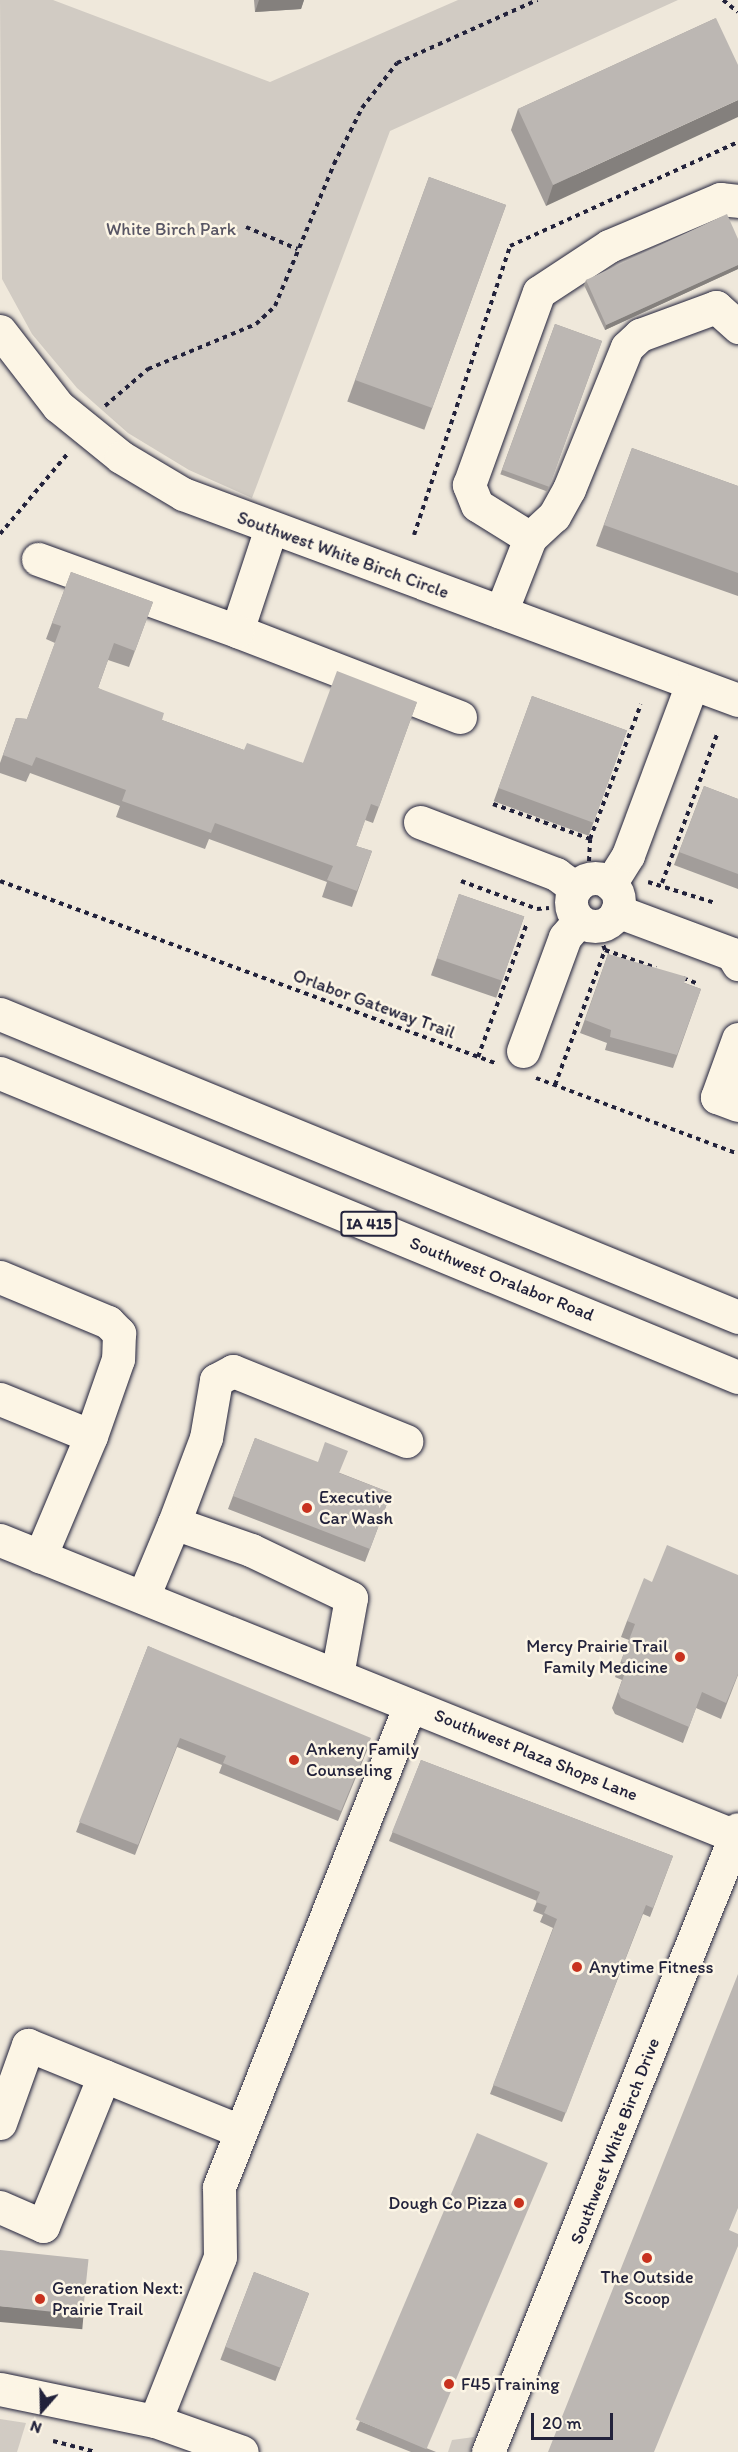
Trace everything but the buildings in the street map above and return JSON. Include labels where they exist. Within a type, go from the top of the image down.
[{"type":"street","points":[[530,538],[477,505],[469,485],[539,292],[609,246],[720,199],[738,201]]},
{"type":"street","points":[[501,612],[530,538],[554,516],[569,489],[627,347],[640,334],[716,307],[734,315]]},
{"type":"street","name":"Southwest White Birch Circle","points":[[0,331],[35,382],[87,432],[183,494],[738,700]]},
{"type":"street","points":[[237,632],[271,528]]},
{"type":"street","points":[[38,559],[460,717]]},
{"type":"street","points":[[518,1064],[565,937],[596,907],[628,855],[692,684]]},
{"type":"street","points":[[420,822],[556,874],[596,907],[732,954],[738,964]]},
{"type":"street","points":[[0,1014],[738,1317]]},
{"type":"street","points":[[738,1039],[717,1097],[738,1105]]},
{"type":"street","name":"Southwest Oralabor Road","points":[[2,1080],[738,1377]]},
{"type":"street","points":[[0,1277],[108,1322],[119,1333],[118,1359],[91,1436],[40,1557]]},
{"type":"street","points":[[143,1597],[206,1438],[216,1380],[233,1371],[406,1441]]},
{"type":"street","points":[[0,1399],[91,1436]]},
{"type":"street","points":[[174,1523],[251,1550],[351,1598],[337,1675]]},
{"type":"street","name":"Southwest Plaza Shops Lane","points":[[0,1540],[410,1705],[737,1832]]},
{"type":"street","points":[[155,2421],[220,2257],[219,2187],[410,1705]]},
{"type":"street","name":"Southwest White Birch Drive","points":[[488,2452],[737,1832]]},
{"type":"street","points":[[0,2123],[28,2045],[240,2131]]},
{"type":"street","points":[[0,2207],[43,2226],[104,2076]]},
{"type":"street","points":[[0,2389],[155,2421],[242,2452]]},
{"type":"path","points":[[0,534],[87,432],[112,396],[148,369],[256,324],[275,306],[334,164],[378,82],[427,46],[537,0]]},
{"type":"path","points":[[723,0],[738,12]]},
{"type":"path","points":[[246,227],[297,249]]},
{"type":"path","points":[[555,1085],[596,907],[590,839],[641,704]]},
{"type":"path","points":[[662,883],[718,732]]},
{"type":"path","points":[[493,804],[590,839]]},
{"type":"path","points":[[461,881],[537,909],[596,907],[652,880],[715,903]]},
{"type":"path","name":"Orlabor Gateway Trail","points":[[0,881],[478,1057],[518,1064],[555,1085],[738,1154]]},
{"type":"path","points":[[596,907],[668,972]]},
{"type":"path","points":[[478,1057],[527,923]]},
{"type":"path","points":[[678,976],[699,984]]},
{"type":"path","points":[[53,2441],[96,2452]]},
{"type":"green space","name":"White Birch Park","points":[[0,0],[53,0],[270,82],[458,0],[678,0],[390,131],[252,498],[189,470],[128,433],[77,388],[32,334],[2,279]]},
{"type":"green space","points":[[0,2419],[26,2423],[17,2452],[0,2452]]},
{"type":"green space","points":[[474,2437],[470,2452],[448,2452],[452,2440]]},
{"type":"place","name":"Executive Car Wash","points":[[307,1508]]},
{"type":"place","name":"Mercy Prairie Trail Family Medicine","points":[[680,1657]]},
{"type":"place","name":"Ankeny Family Counseling","points":[[294,1760]]},
{"type":"place","name":"Anytime Fitness","points":[[577,1967]]},
{"type":"place","name":"Dough Co Pizza","points":[[519,2203]]},
{"type":"place","name":"The Outside Scoop","points":[[647,2258]]},
{"type":"place","name":"Generation Next: Prairie Trail","points":[[40,2299]]},
{"type":"place","name":"F45 Training","points":[[449,2384]]}]
